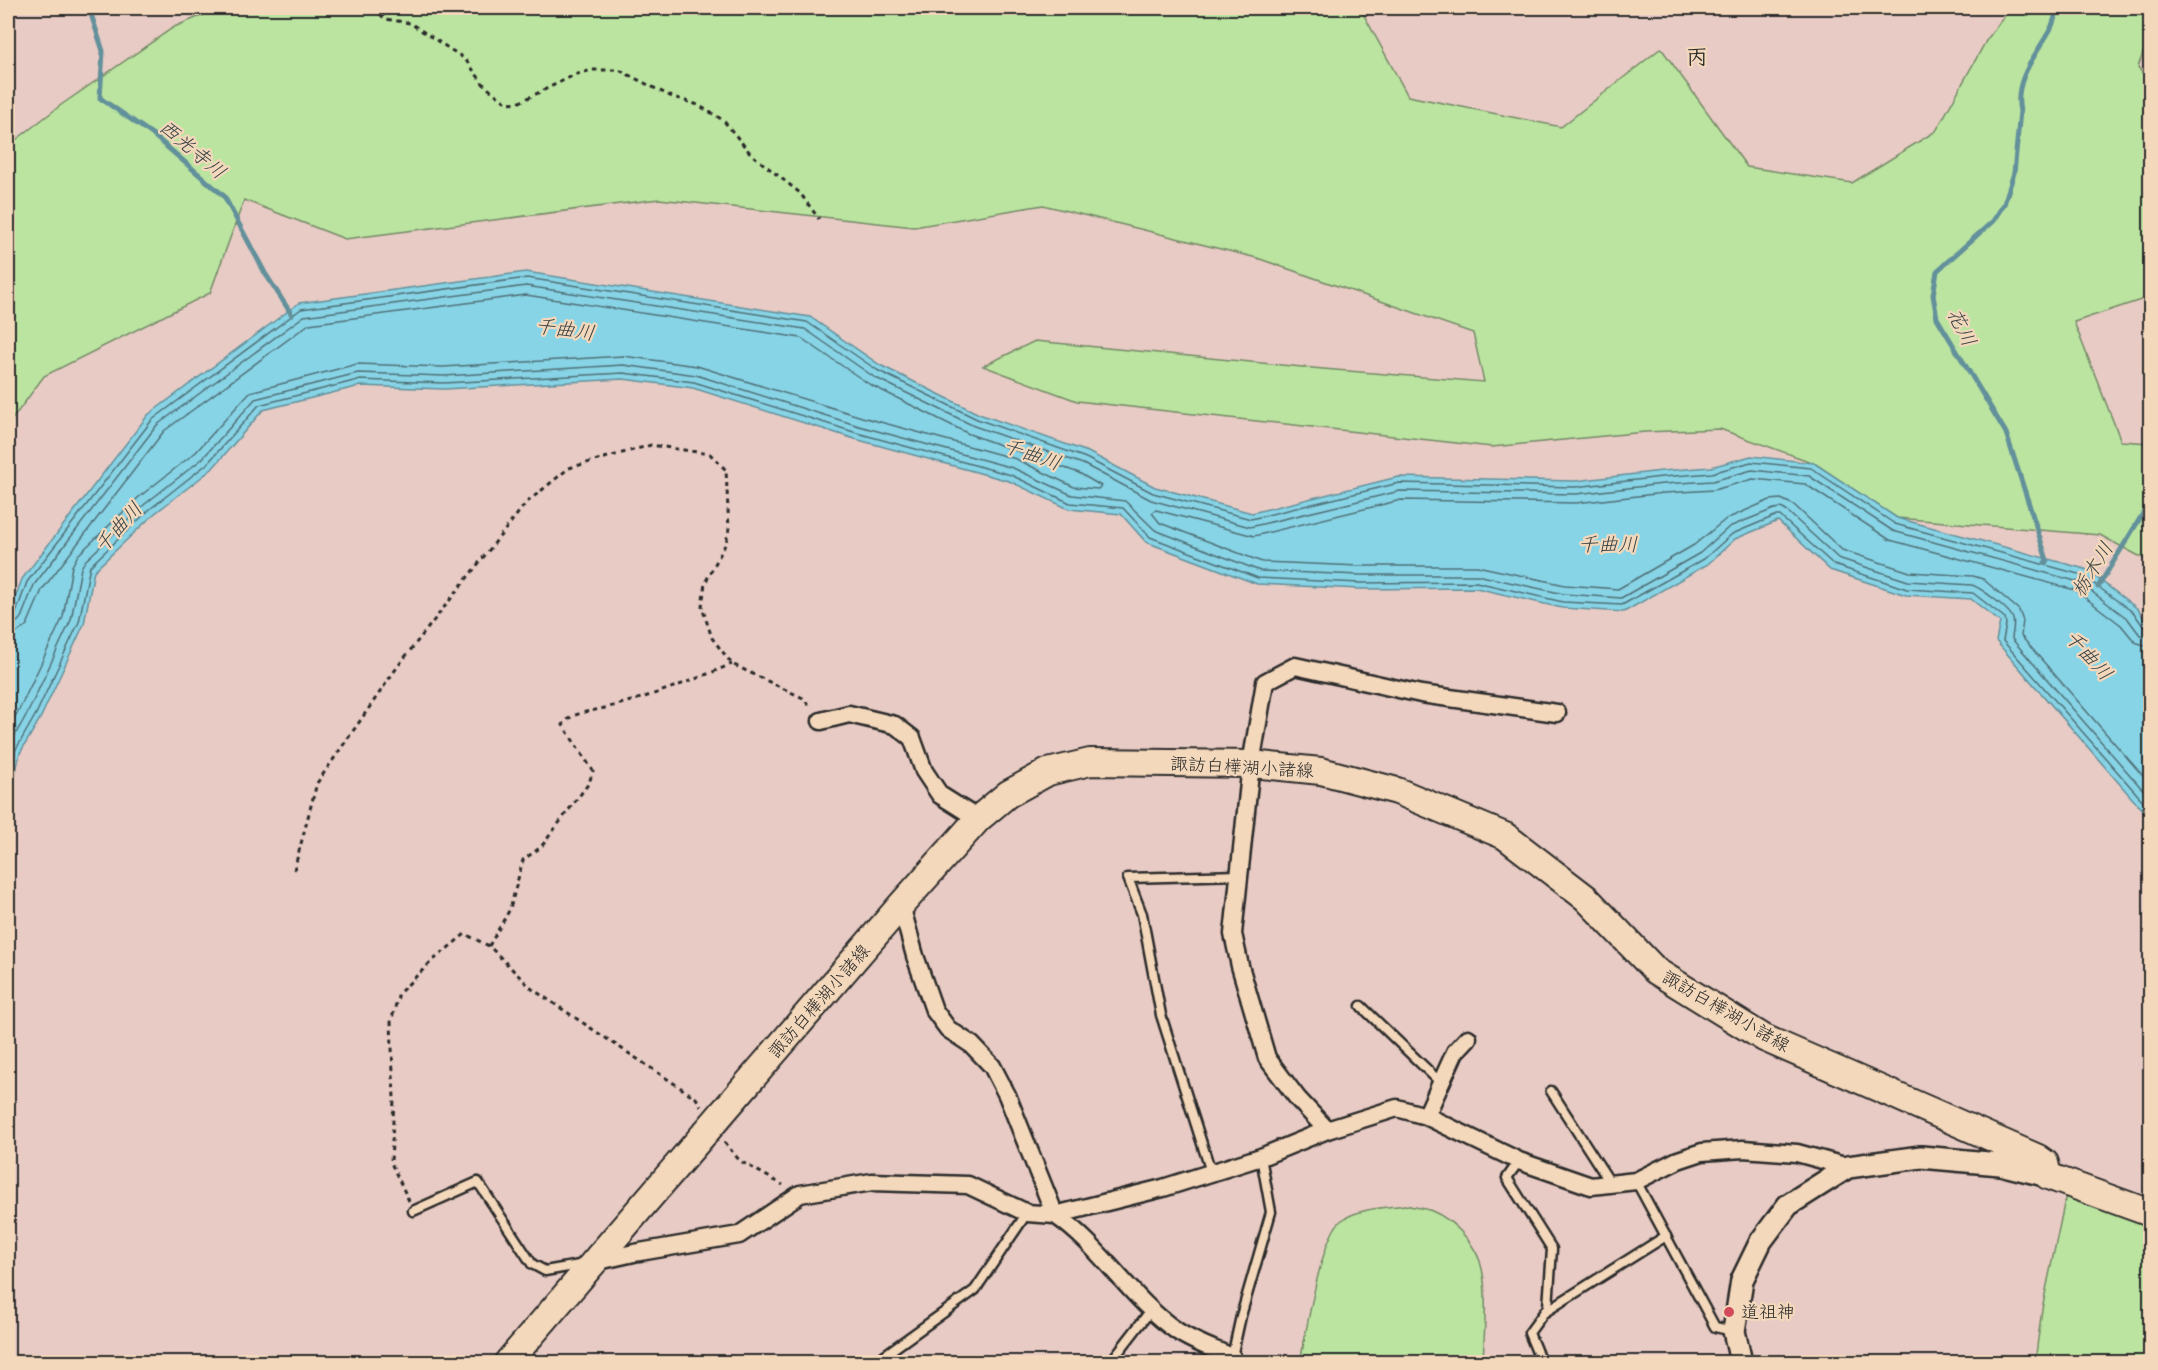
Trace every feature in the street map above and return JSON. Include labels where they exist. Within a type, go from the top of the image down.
[{"type":"main road","name":"諏訪白樺湖小諸線","points":[[508,1362],[978,819],[1008,794],[1048,772],[1090,762],[1251,764],[1321,771],[1397,791],[1505,836],[1586,898],[1656,971],[1764,1038],[2038,1158],[2045,1163],[2048,1176]]},
{"type":"main road","points":[[2048,1176],[2151,1214]]},
{"type":"street","points":[[1327,1130],[1298,1099],[1268,1058],[1240,966],[1233,934],[1251,764],[1265,682],[1295,666],[1421,694],[1557,713]]},
{"type":"street","points":[[821,721],[849,714],[895,725],[912,738],[924,771],[940,795],[978,819]]},
{"type":"street","points":[[902,905],[915,956],[934,1010],[948,1029],[972,1045],[992,1066],[1007,1095],[1056,1215],[1072,1227],[1151,1310],[1178,1332],[1232,1360]]},
{"type":"street","points":[[1426,1116],[1455,1052],[1468,1038]]},
{"type":"street","points":[[593,1262],[739,1235],[800,1194],[872,1182],[968,1185],[1027,1213],[1056,1215],[1162,1188],[1261,1157],[1327,1130],[1397,1108],[1426,1116],[1519,1161],[1591,1186],[1636,1181],[1677,1160],[1702,1152],[1743,1149],[1797,1153],[1848,1167],[1921,1157],[2000,1164],[2048,1176]]},
{"type":"street","points":[[1741,1362],[1734,1331],[1742,1280],[1761,1241],[1788,1205],[1848,1167]]},
{"type":"lane","points":[[1211,1172],[1161,1015],[1142,914],[1128,878],[1241,875]]},
{"type":"lane","points":[[1362,1006],[1441,1083]]},
{"type":"lane","points":[[1551,1091],[1611,1184]]},
{"type":"lane","points":[[1232,1360],[1241,1316],[1271,1212],[1261,1157]]},
{"type":"lane","points":[[1519,1161],[1507,1179],[1552,1249],[1548,1307],[1529,1333],[1541,1362]]},
{"type":"lane","points":[[1636,1181],[1715,1328],[1734,1331]]},
{"type":"lane","points":[[413,1211],[478,1182],[532,1264],[545,1271],[593,1262]]},
{"type":"lane","points":[[875,1362],[975,1290],[1027,1213]]},
{"type":"lane","points":[[1545,1312],[1666,1236]]},
{"type":"lane","points":[[1113,1362],[1151,1310]]},
{"type":"path","points":[[374,8],[385,18],[411,23],[465,58],[484,86],[507,103],[520,102],[574,75],[592,70],[619,70],[670,96],[698,105],[723,120],[751,154],[800,193],[819,219]]},
{"type":"path","points":[[294,870],[317,783],[398,666],[526,503],[569,468],[651,445],[710,454],[726,470],[729,529],[726,543],[705,583],[702,608],[712,639],[732,664],[803,698],[821,721]]},
{"type":"path","points":[[489,946],[510,909],[522,860],[541,847],[589,783],[593,771],[563,725],[567,719],[578,713],[620,705],[732,664]]},
{"type":"path","points":[[413,1211],[391,1163],[394,1099],[391,1022],[399,993],[430,962],[465,934],[489,946],[532,989],[696,1098],[712,1127],[740,1161],[800,1194]]},
{"type":"green space","points":[[220,8],[1360,8],[1408,96],[1561,127],[1661,48],[1747,167],[1852,183],[1936,131],[1986,41],[2010,8],[2150,8],[2150,33],[2138,67],[2150,83],[2150,297],[2074,322],[2121,441],[2150,443],[2150,562],[2100,535],[1897,518],[1814,463],[1720,429],[1645,432],[1492,447],[1077,401],[983,366],[1035,341],[1484,382],[1473,333],[1257,258],[1043,205],[914,227],[659,199],[345,239],[244,200],[210,293],[44,376],[8,425],[8,146],[61,105],[174,27]]},
{"type":"green space","points":[[2066,1195],[2150,1226],[2150,1362],[2035,1362],[2042,1309]]},
{"type":"green space","points":[[1405,1205],[1429,1210],[1449,1221],[1464,1235],[1480,1260],[1485,1291],[1483,1362],[1300,1362],[1321,1264],[1334,1229],[1342,1220],[1356,1213]]},
{"type":"water","name":"千曲川","points":[[526,272],[810,317],[880,365],[979,414],[1088,452],[1155,487],[1252,513],[1398,477],[1575,481],[1711,467],[1751,456],[1814,463],[1897,518],[2085,569],[2138,609],[2150,628],[2150,819],[1996,641],[2000,622],[1971,599],[1906,595],[1830,570],[1778,521],[1735,539],[1708,564],[1624,612],[1562,608],[1476,588],[1360,589],[1257,584],[1146,542],[1121,514],[1069,509],[1009,481],[855,439],[693,388],[623,379],[444,389],[360,386],[263,410],[212,469],[154,514],[94,571],[84,624],[41,717],[20,753],[8,808],[8,618],[22,579],[148,415],[299,303]]},
{"type":"water","points":[[8,824],[13,880],[8,908]]},
{"type":"waterway","name":"西光寺川","points":[[89,8],[103,51],[100,98],[152,134],[224,196],[265,273],[292,315]]},
{"type":"waterway","name":"花川","points":[[2045,563],[2047,560],[2006,433],[1937,318],[1933,295],[1937,271],[1993,221],[2004,204],[2014,173],[2020,89],[2027,69],[2051,27],[2058,8]]},
{"type":"waterway","name":"栃木川","points":[[2098,587],[2150,502]]},
{"type":"place","name":"道祖神","points":[[1729,1312]]},
{"type":"district","name":"丙","points":[[1697,57]]}]
